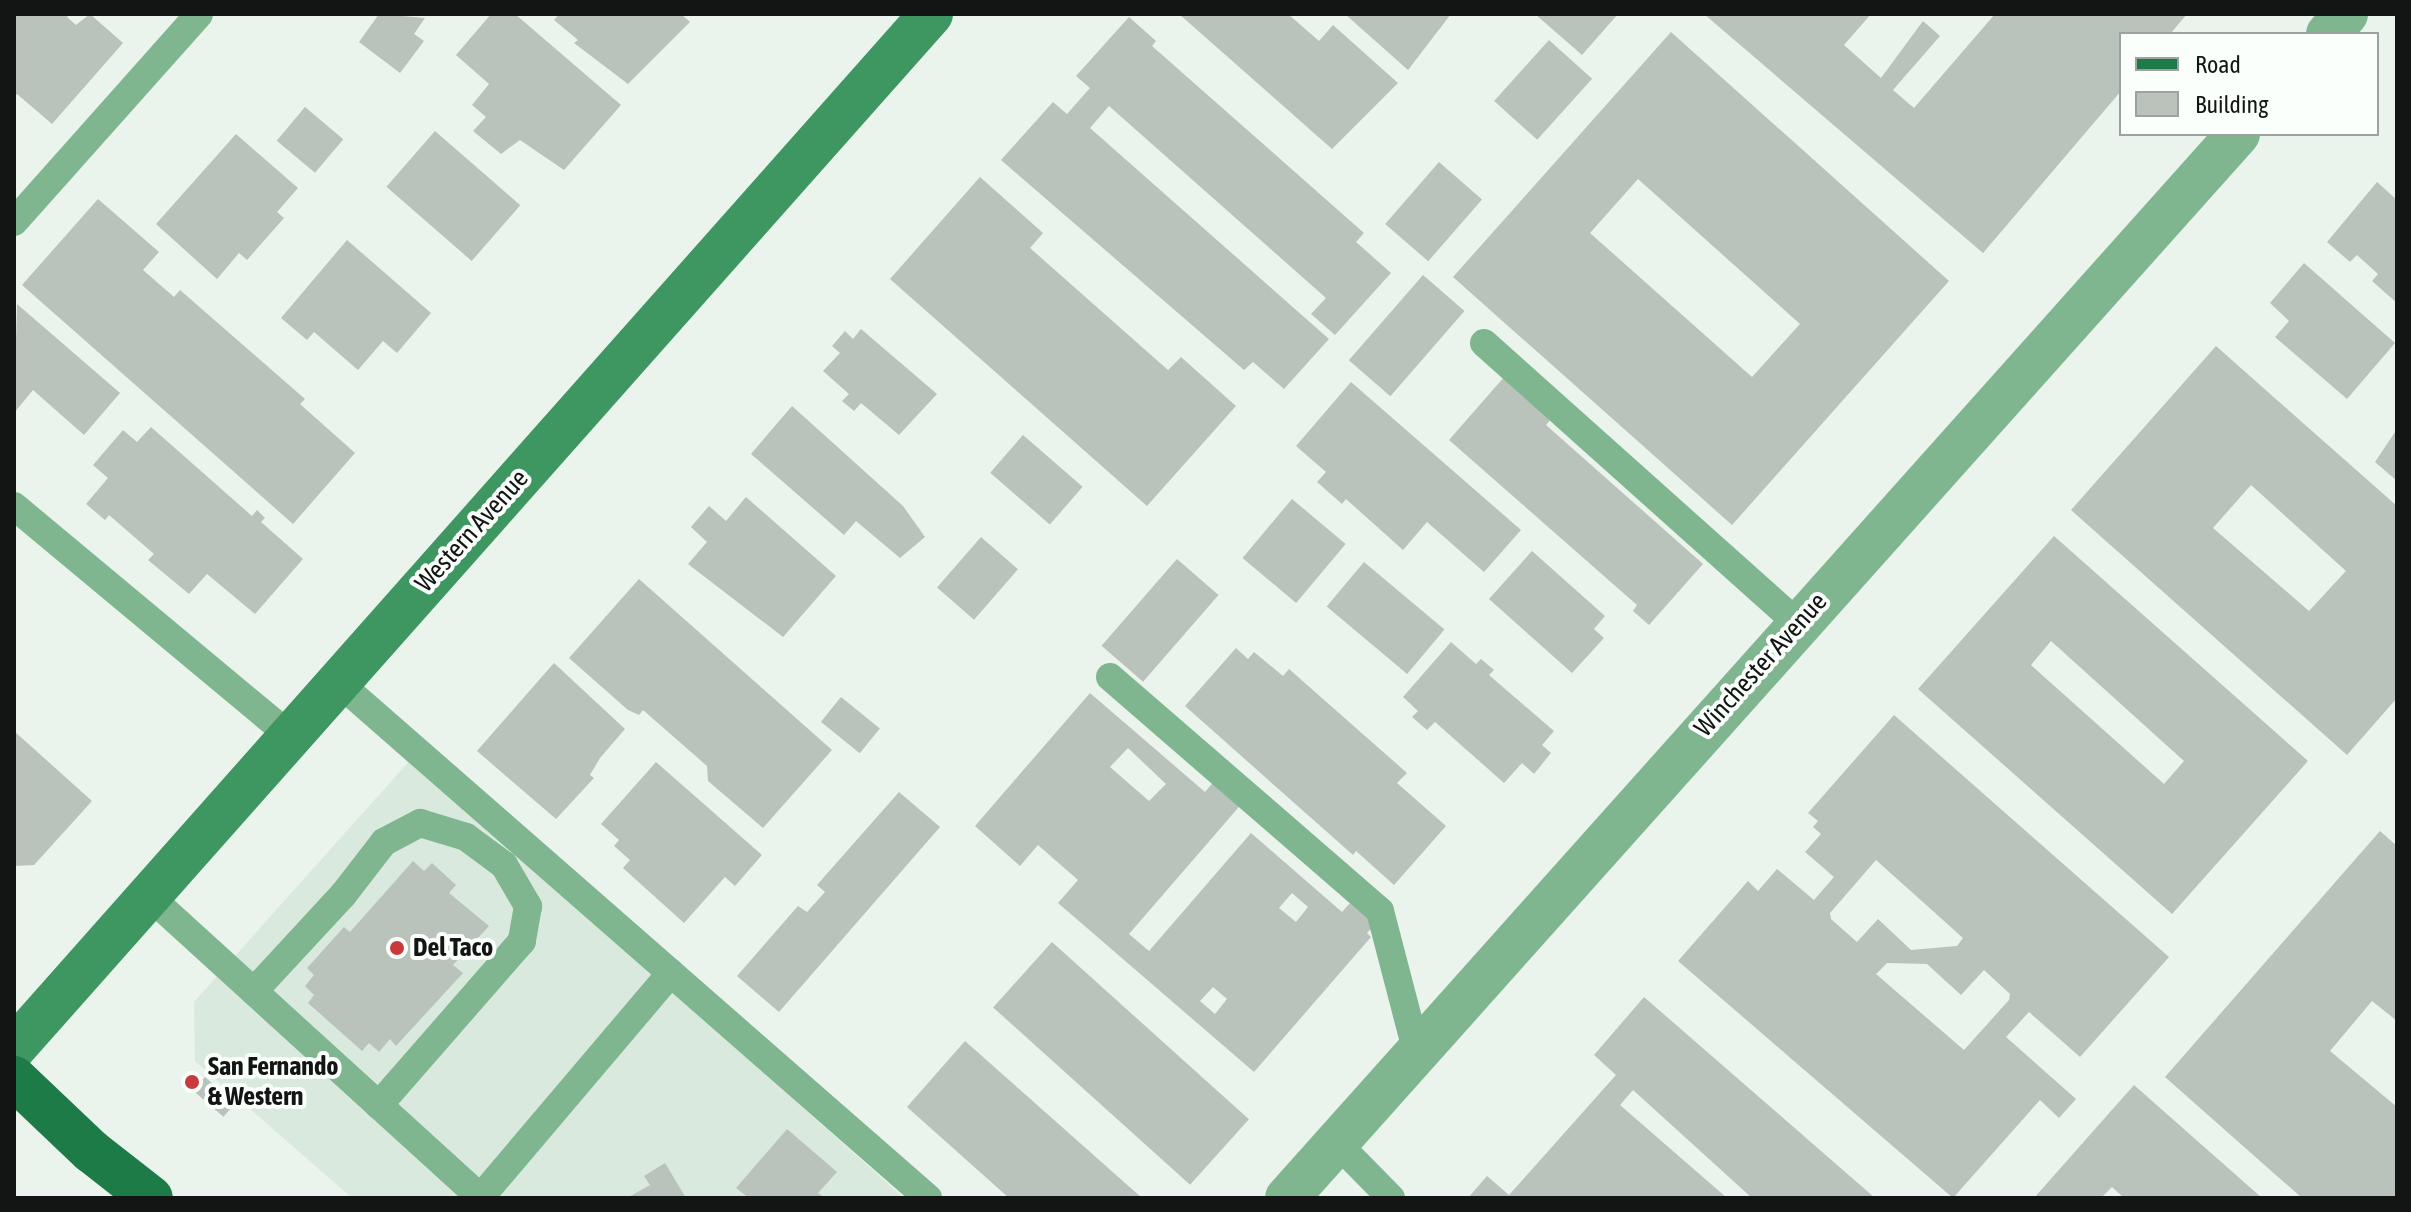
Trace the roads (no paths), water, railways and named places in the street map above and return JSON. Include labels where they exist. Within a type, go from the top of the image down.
[{"type":"main road","name":"Western Avenue","points":[[14,1048],[931,14]]},
{"type":"main road","points":[[14,1078],[91,1151],[151,1198]]},
{"type":"street","points":[[2330,32],[2346,14]]},
{"type":"street","name":"Winchester Avenue","points":[[1287,1198],[1416,1049],[2236,136]]},
{"type":"lane","points":[[14,222],[199,14]]},
{"type":"lane","points":[[1484,343],[1798,624]]},
{"type":"lane","points":[[14,506],[290,736]]},
{"type":"lane","points":[[1110,677],[1380,911],[1416,1049]]},
{"type":"lane","points":[[338,682],[928,1198]]},
{"type":"lane","points":[[254,991],[343,895],[384,842],[420,823],[466,837],[504,865],[528,906],[522,941],[379,1105]]},
{"type":"lane","points":[[149,896],[481,1198],[671,973]]},
{"type":"lane","points":[[1335,1141],[1391,1198]]},
{"type":"place","name":"Del Taco","points":[[397,948]]},
{"type":"place","name":"San Fernando & Western","points":[[192,1082]]}]
